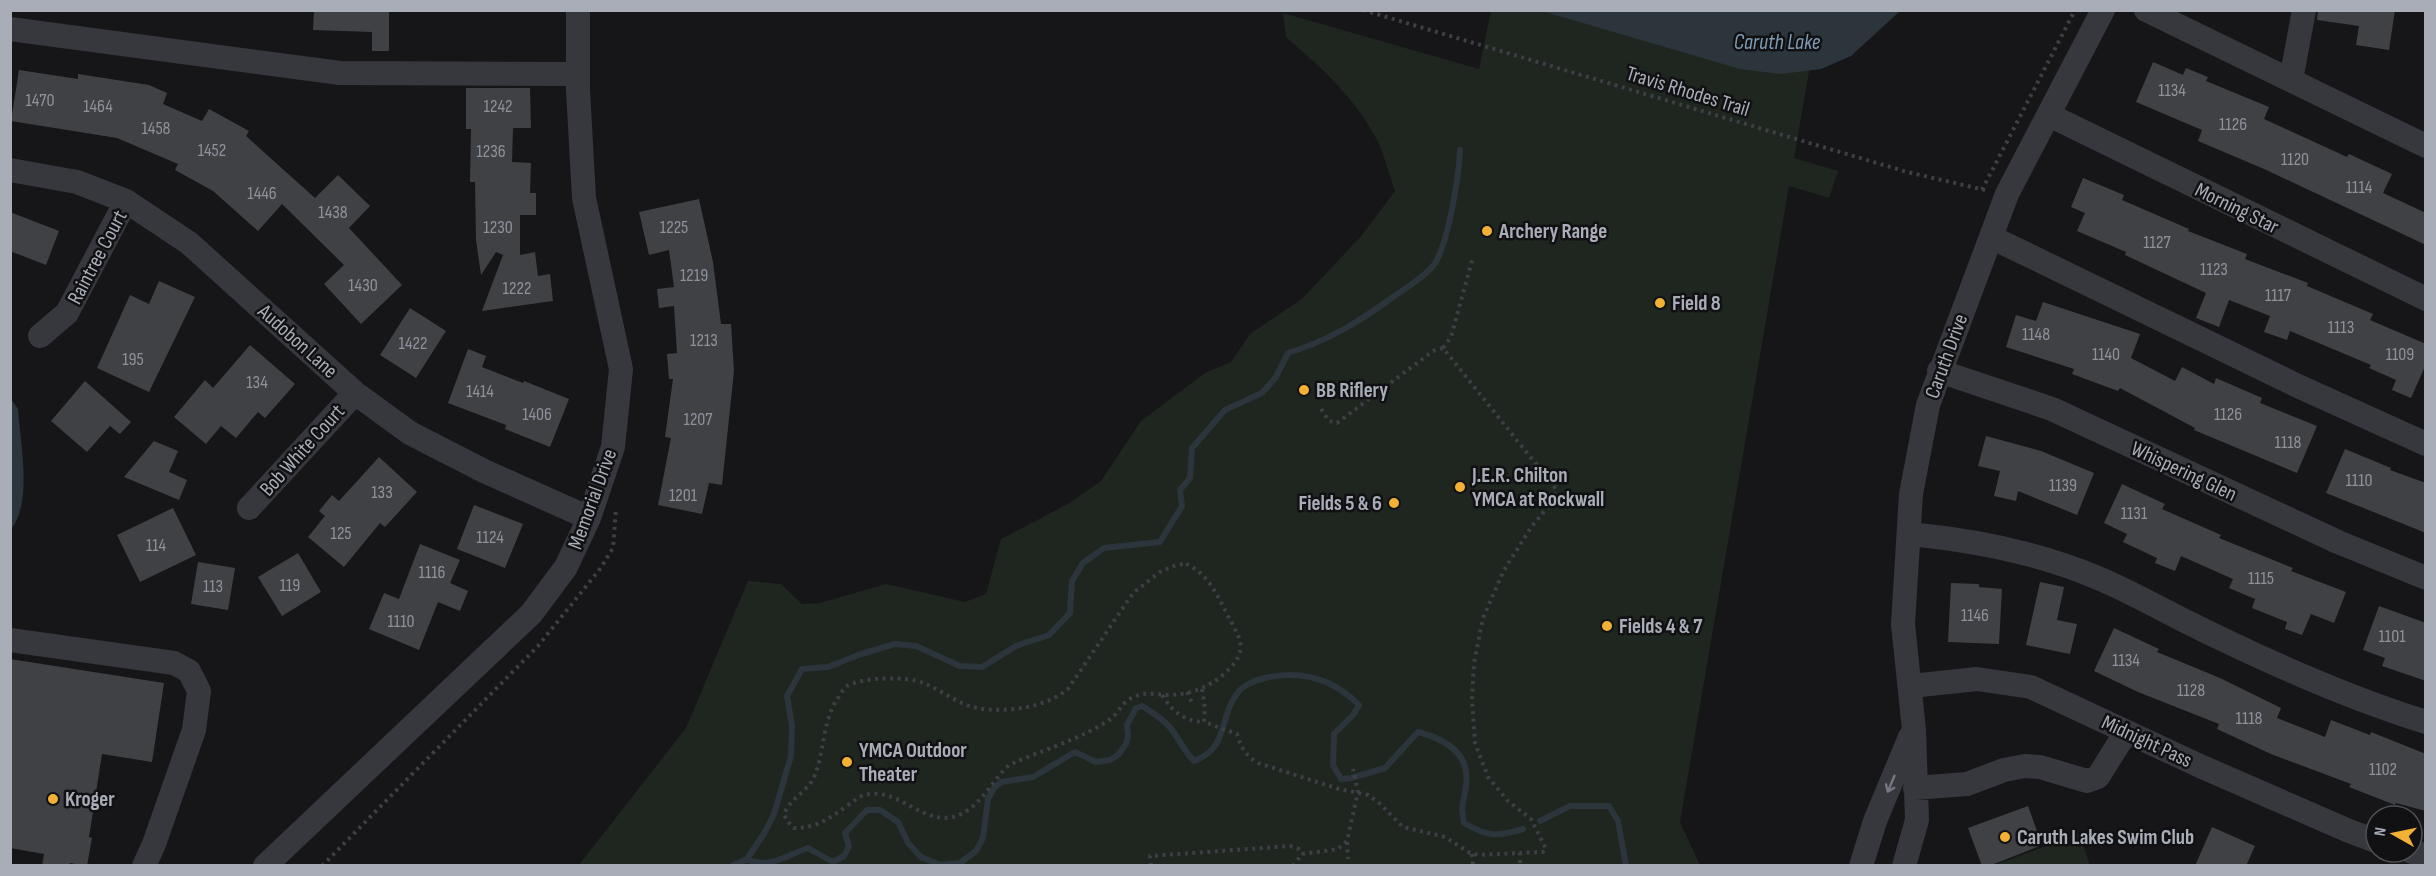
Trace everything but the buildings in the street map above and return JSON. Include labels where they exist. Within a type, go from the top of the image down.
[{"type":"street","name":"Memorial Drive","points":[[265,866],[531,614],[566,567],[589,518],[614,447],[621,369],[584,198],[578,74],[578,10]]},
{"type":"street","name":"Caruth Drive","points":[[1904,866],[1917,820],[1911,686],[1903,624],[1914,471],[1928,405],[2007,194],[2103,10]]},
{"type":"street","points":[[2146,10],[2426,146]]},
{"type":"street","points":[[2291,80],[2304,10]]},
{"type":"street","points":[[10,29],[340,73],[578,74]]},
{"type":"street","name":"Morning Star","points":[[2049,115],[2426,299]]},
{"type":"street","name":"Audobon Lane","points":[[10,170],[77,182],[126,201],[189,243],[355,393],[410,433],[484,471],[589,518]]},
{"type":"street","name":"Raintree Court","points":[[40,336],[67,313],[126,201]]},
{"type":"street","points":[[1991,237],[2300,387],[2426,444]]},
{"type":"street","name":"Whispering Glen","points":[[1939,371],[2052,409],[2338,542],[2426,578]]},
{"type":"street","name":"Bob White Court","points":[[249,508],[355,393]]},
{"type":"street","points":[[1909,534],[1980,542],[2017,551],[2098,577],[2185,621],[2347,695],[2426,722]]},
{"type":"street","points":[[10,640],[174,663],[189,671],[199,691],[194,730],[144,866]]},
{"type":"street","name":"Midnight Pass","points":[[1911,686],[1977,679],[2031,687],[2126,732],[2364,837]]},
{"type":"street","name":"Caruth Drive","points":[[1861,866],[1875,821],[1914,730]]},
{"type":"street","points":[[1916,788],[1967,784],[2025,765],[2040,767],[2086,781],[2098,777],[2126,732]]},
{"type":"path","name":"Travis Rhodes Trail","points":[[1363,10],[1906,172],[2007,194]]},
{"type":"path","points":[[1982,190],[2075,10]]},
{"type":"path","points":[[1321,410],[1329,421],[1337,423],[1432,351],[1443,348],[1451,337],[1473,257]]},
{"type":"path","points":[[1162,694],[1170,707],[1179,715],[1237,734],[1240,745],[1248,757],[1258,763],[1339,789],[1358,790],[1378,802],[1403,827],[1445,837],[1472,854],[1544,852],[1546,849],[1531,819],[1508,801],[1488,777],[1475,743],[1472,700],[1474,663],[1484,618],[1504,570],[1532,526],[1553,501],[1556,489],[1443,348]]},
{"type":"path","points":[[322,866],[538,646],[600,569],[613,548],[616,507]]},
{"type":"path","points":[[1186,564],[1202,573],[1216,593],[1242,649],[1236,662],[1224,674],[1202,689],[1187,692],[1162,694],[1147,692],[1128,700],[1112,718],[1089,732],[1009,765],[976,804],[959,815],[948,818],[933,816],[913,810],[899,800],[884,794],[873,793],[860,796],[823,823],[804,828],[794,828],[784,814],[793,800],[806,790],[815,776],[835,702],[847,686],[871,680],[906,678],[925,683],[963,704],[979,708],[1038,705],[1057,699],[1068,689],[1133,593],[1160,572],[1176,565],[1186,564]]},
{"type":"path","points":[[1202,689],[1207,723]]},
{"type":"path","points":[[1187,692],[1192,703]]},
{"type":"path","points":[[1348,859],[1347,841],[1358,790],[1353,769]]},
{"type":"path","points":[[1293,866],[1302,854],[1338,849],[1347,841]]},
{"type":"path","points":[[1151,866],[1150,856],[1290,846],[1299,849],[1302,854]]},
{"type":"path","points":[[1472,854],[1473,866]]},
{"type":"path","points":[[1520,854],[1520,864]]},
{"type":"shaded area","name":"J.E.R. Chilton YMCA at Rockwall","points":[[1491,10],[1547,11],[1754,71],[1789,32],[1812,54],[1794,158],[1838,171],[1829,198],[1789,186],[1680,822],[1700,865],[578,866],[686,728],[748,581],[781,584],[802,604],[820,603],[886,584],[965,602],[986,594],[1001,539],[1068,504],[1101,481],[1141,421],[1205,373],[1231,362],[1250,334],[1303,298],[1362,235],[1395,191],[1383,154],[1360,112],[1349,98],[1325,72],[1286,37],[1283,13],[1479,69]]},
{"type":"shaded area","points":[[2079,834],[2090,865],[1994,865]]},
{"type":"water","name":"Caruth Lake","points":[[1542,11],[1900,11],[1851,56],[1821,69],[1781,74],[1740,69]]},
{"type":"water","points":[[11,399],[18,409],[24,471],[22,504],[18,518],[11,529]]},
{"type":"waterway","points":[[732,866],[747,859],[774,814],[791,756],[792,726],[787,696],[802,669],[828,667],[895,644],[916,646],[960,666],[982,667],[1016,646],[1049,635],[1070,613],[1072,581],[1083,563],[1104,548],[1160,542],[1182,506],[1180,490],[1190,478],[1192,448],[1225,410],[1262,393],[1276,377],[1288,353],[1317,343],[1356,322],[1414,283],[1433,266],[1448,228],[1460,150]]},
{"type":"waterway","points":[[747,859],[762,863],[770,862],[808,848],[833,862],[844,856],[849,846],[845,833],[867,810],[880,810],[898,822],[908,843],[921,857],[940,865],[960,863],[976,851],[983,838],[988,799],[994,788],[1001,782],[1033,777],[1075,752],[1096,762],[1110,760],[1118,755],[1126,744],[1127,725],[1136,708],[1142,706],[1169,726],[1194,761],[1214,748],[1228,710],[1240,690],[1262,679],[1291,675],[1304,676],[1327,683],[1359,705],[1353,715],[1334,734],[1333,765],[1341,779],[1385,768],[1418,732],[1446,743],[1460,756],[1466,774],[1462,807],[1464,823],[1492,834],[1523,829]]},
{"type":"waterway","points":[[1540,821],[1570,806],[1609,806],[1618,821],[1626,866]]},
{"type":"place","name":"Archery Range","points":[[1487,231]]},
{"type":"place","name":"Field 8","points":[[1660,303]]},
{"type":"place","name":"BB Riflery","points":[[1304,390]]},
{"type":"place","name":"J.E.R. Chilton YMCA at Rockwall","points":[[1460,487]]},
{"type":"place","name":"Fields 5 & 6","points":[[1394,503]]},
{"type":"place","name":"Fields 4 & 7","points":[[1607,626]]},
{"type":"place","name":"YMCA Outdoor Theater","points":[[847,762]]},
{"type":"place","name":"Kroger","points":[[53,799]]},
{"type":"place","name":"Caruth Lakes Swim Club","points":[[2005,837]]}]
